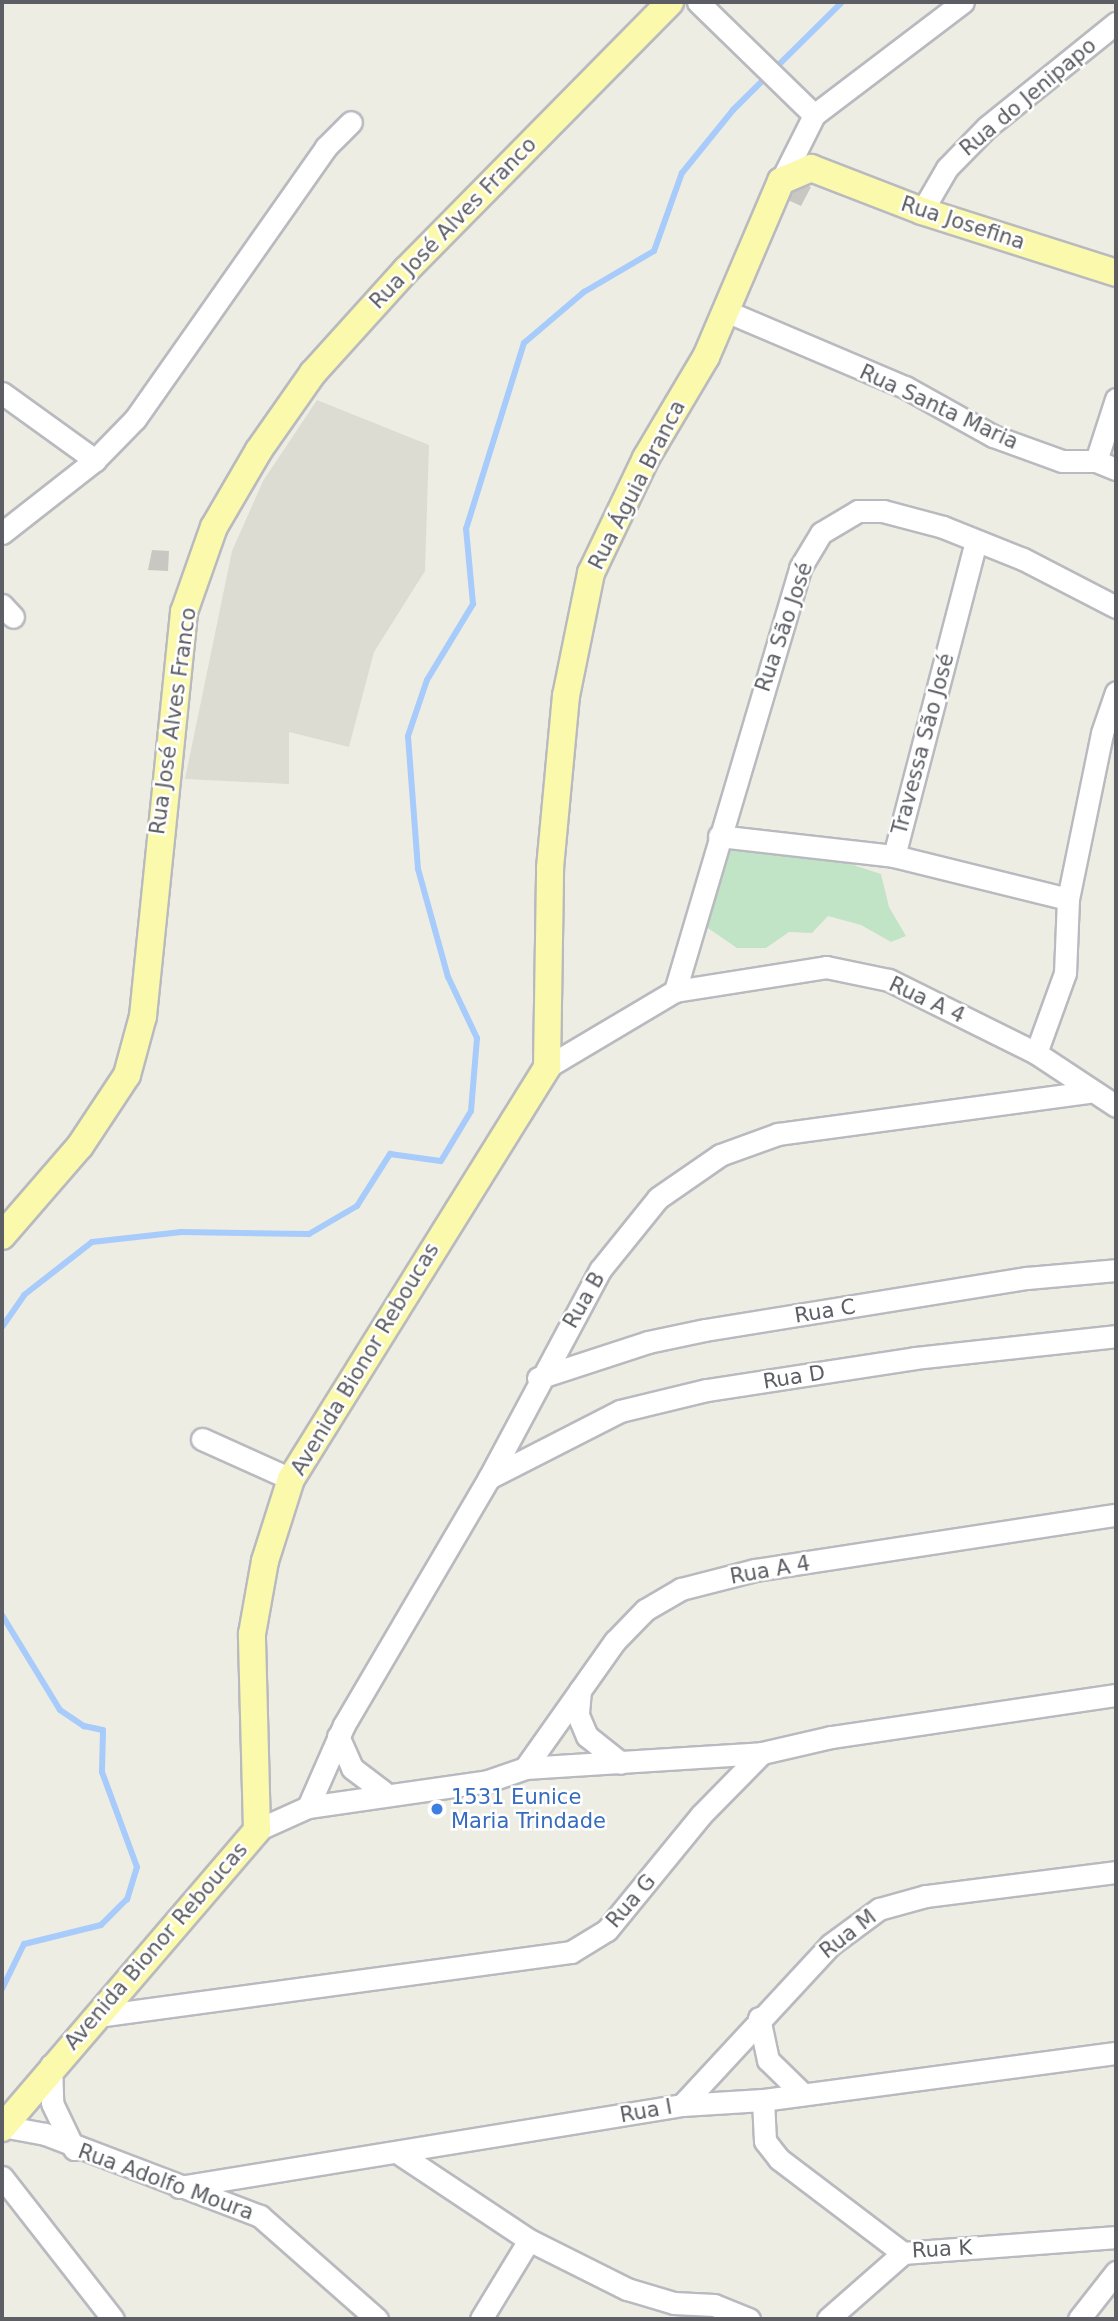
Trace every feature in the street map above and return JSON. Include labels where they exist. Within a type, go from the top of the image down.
[{"type":"main road","name":"Rua José Alves Franco","points":[[2,1236],[80,1146],[127,1075],[143,1016],[184,612],[214,527],[259,450],[313,373],[406,270],[662,4]]},
{"type":"main road","name":"Rua Josefina","points":[[781,181],[811,168],[922,211],[1116,273]]},
{"type":"main road","name":"Rua Águia Branca","points":[[547,1068],[550,868],[581,611],[609,531],[728,312],[781,181]]},
{"type":"main road","name":"Avenida Bionor Reboucas","points":[[2,2127],[51,2065],[98,2016],[257,1830],[252,1634],[265,1561],[291,1479],[547,1068]]},
{"type":"street","points":[[698,2],[814,115]]},
{"type":"street","name":"Rua Águia Branca","points":[[781,181],[814,115],[963,2]]},
{"type":"street","name":"Rua do Jenipapo","points":[[922,211],[947,168],[987,127],[1116,23]]},
{"type":"street","points":[[2,533],[95,460],[135,419],[326,147],[351,122]]},
{"type":"street","name":"Rua Santa Maria","points":[[728,312],[905,387],[993,436],[1062,461],[1096,461],[1116,468]]},
{"type":"street","points":[[2,393],[95,460]]},
{"type":"street","points":[[1096,461],[1116,399]]},
{"type":"street","name":"Rua São José","points":[[675,991],[800,568],[821,533],[858,511],[883,511],[943,527],[975,544],[1023,559],[1116,607]]},
{"type":"street","name":"Travessa São José","points":[[719,836],[894,856],[975,544]]},
{"type":"street","points":[[1036,1053],[1065,974],[1068,899],[1102,733],[1116,692]]},
{"type":"street","points":[[894,856],[1068,899]]},
{"type":"street","name":"Rua A 4","points":[[675,991],[826,967],[889,981],[1036,1053],[1088,1092],[1116,1106]]},
{"type":"street","points":[[547,1068],[675,991]]},
{"type":"street","name":"Rua B","points":[[308,1807],[338,1736],[489,1478],[538,1378],[625,1237],[658,1198],[720,1155],[830,1124],[990,1109],[1088,1092]]},
{"type":"street","name":"Rua C","points":[[538,1378],[648,1342],[705,1331],[1027,1278],[1116,1270]]},
{"type":"street","name":"Rua D","points":[[489,1478],[621,1411],[707,1390],[915,1358],[1116,1336]]},
{"type":"street","points":[[202,1439],[291,1479]]},
{"type":"street","name":"Rua A 4","points":[[516,1771],[645,1609],[681,1589],[755,1570],[1116,1515]]},
{"type":"street","points":[[580,1688],[578,1715],[587,1736],[621,1763]]},
{"type":"street","points":[[257,1830],[308,1807],[384,1792],[441,1789],[516,1771],[762,1754],[831,1737],[1116,1695]]},
{"type":"street","points":[[338,1736],[352,1768],[384,1792]]},
{"type":"street","name":"Rua G","points":[[98,2016],[570,1952],[607,1930],[701,1815],[762,1754]]},
{"type":"street","name":"Rua M","points":[[682,2105],[759,2018],[830,1945],[879,1909],[926,1896],[1116,1871]]},
{"type":"street","points":[[759,2018],[768,2060],[803,2095]]},
{"type":"street","name":"Rua I","points":[[179,2187],[400,2154],[682,2105],[762,2100],[1116,2053]]},
{"type":"street","points":[[51,2065],[52,2103],[74,2149]]},
{"type":"street","name":"Rua K","points":[[762,2100],[765,2141],[779,2159],[903,2253],[1116,2237]]},
{"type":"street","name":"Rua Adolfo Moura","points":[[2,2127],[45,2134],[74,2149],[260,2216],[377,2319]]},
{"type":"street","points":[[400,2154],[528,2240],[627,2289],[674,2303],[714,2305],[750,2319]]},
{"type":"street","points":[[2,2177],[105,2316]]},
{"type":"street","points":[[481,2319],[528,2240]]},
{"type":"street","points":[[828,2319],[903,2253]]},
{"type":"street","points":[[1079,2319],[1116,2272]]},
{"type":"shaded area","points":[[317,400],[429,445],[425,571],[374,652],[349,747],[289,732],[289,784],[185,779],[232,551],[263,481]]},
{"type":"green space","points":[[729,846],[838,860],[881,874],[889,907],[906,936],[891,942],[861,925],[828,916],[812,933],[789,932],[766,948],[737,948],[705,926]]},
{"type":"building","points":[[800,183],[811,187],[801,206],[788,200]]},
{"type":"building","points":[[152,550],[169,551],[168,571],[148,570]]},
{"type":"waterway","points":[[2,1327],[24,1295],[92,1242],[181,1232],[309,1234],[357,1206],[390,1154],[441,1161],[471,1111],[477,1038],[448,977],[418,869],[408,736],[427,680],[473,604],[466,529],[524,343],[584,292],[654,251],[682,173],[733,110],[842,2]]},
{"type":"waterway","points":[[2,1615],[60,1710],[84,1726],[103,1730],[102,1772],[137,1867],[127,1899],[101,1925],[24,1944],[2,1989]]},
{"type":"place","name":"1531 Eunice Maria Trindade","points":[[437,1809]]}]
